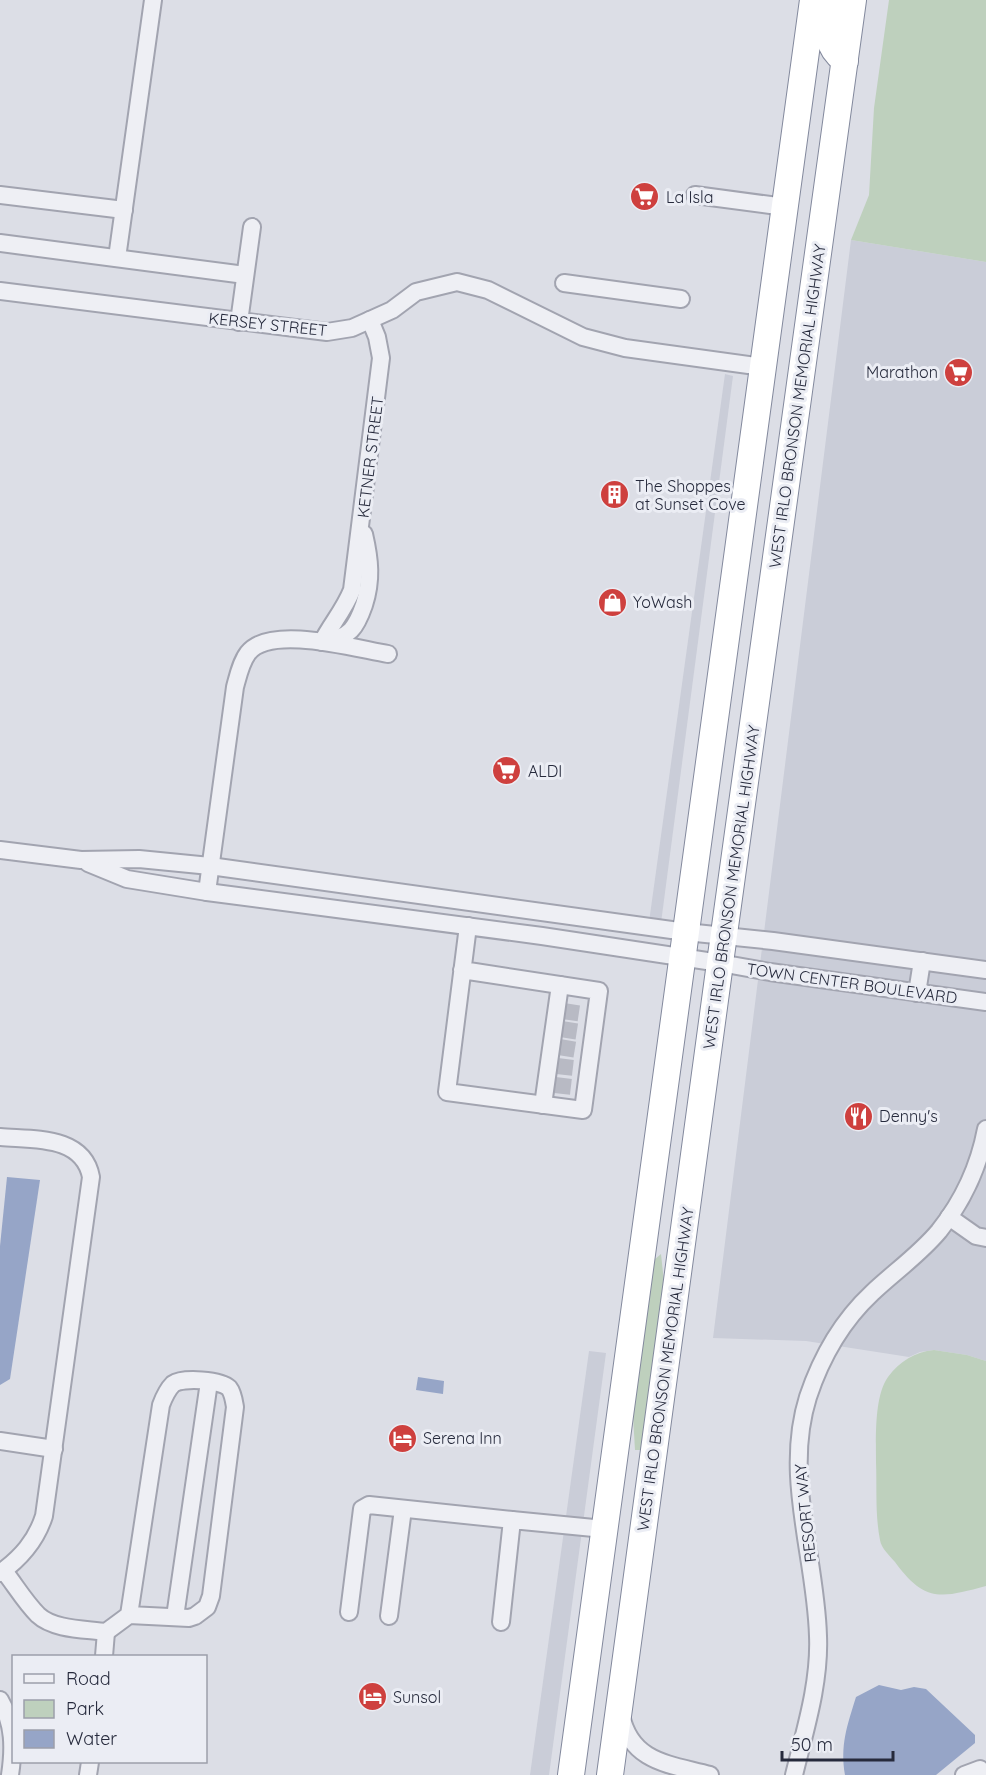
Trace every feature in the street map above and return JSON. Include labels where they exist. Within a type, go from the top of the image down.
[{"type":"highway","points":[[576,1770],[586,1665],[604,1529],[813,0]]},
{"type":"highway","points":[[831,0],[828,39],[834,53],[845,61]]},
{"type":"highway","name":"WEST IRLO BRONSON MEMORIAL HIGHWAY","points":[[612,1774],[720,963],[853,0]]},
{"type":"highway","points":[[763,367],[774,380],[782,401],[792,443]]},
{"type":"highway","points":[[586,1665],[595,1728],[612,1774]]},
{"type":"street","points":[[117,258],[153,0]]},
{"type":"street","points":[[0,195],[124,210]]},
{"type":"street","points":[[695,195],[785,207]]},
{"type":"street","points":[[239,322],[252,227]]},
{"type":"street","points":[[0,243],[246,275]]},
{"type":"street","name":"KERSEY STREET","points":[[0,291],[327,332],[352,328],[370,320],[392,310],[416,292],[457,282],[488,290],[583,337],[626,348],[763,367]]},
{"type":"street","points":[[564,283],[681,299]]},
{"type":"street","name":"KETNER STREET","points":[[322,642],[330,626],[344,609],[352,590],[381,358],[377,337],[370,320]]},
{"type":"street","points":[[207,892],[235,687],[242,664],[249,651],[280,638],[322,642],[388,654]]},
{"type":"street","points":[[0,850],[81,860]]},
{"type":"street","name":"TOWN CENTER BOULEVARD","points":[[81,860],[139,859],[210,866],[686,932],[773,941],[986,970]]},
{"type":"street","name":"TOWN CENTER BOULEVARD","points":[[81,860],[127,879],[207,892],[542,936],[770,972],[986,1002]]},
{"type":"street","points":[[410,919],[414,894]]},
{"type":"street","points":[[542,936],[546,913]]},
{"type":"street","points":[[462,970],[599,991],[589,1015],[581,1069],[579,1088],[583,1110],[447,1092],[462,970],[468,926]]},
{"type":"street","points":[[917,993],[922,961]]},
{"type":"street","points":[[543,1105],[553,1065],[560,1011],[560,985]]},
{"type":"street","name":"RESORT WAY","points":[[794,1775],[813,1692],[818,1654],[816,1611],[799,1473],[800,1434],[807,1400],[824,1358],[849,1319],[872,1293],[921,1250],[949,1217],[975,1169],[986,1129]]},
{"type":"street","points":[[0,1137],[54,1143],[73,1148],[86,1160],[91,1177],[46,1506],[40,1527],[23,1554],[2,1572],[39,1616],[51,1622],[106,1632],[129,1615],[189,1618],[202,1613],[211,1596],[235,1407],[231,1391],[227,1386],[182,1380],[165,1395],[161,1405],[129,1615]]},
{"type":"street","points":[[949,1217],[976,1236],[986,1238]]},
{"type":"street","points":[[175,1617],[209,1382]]},
{"type":"street","points":[[0,1441],[54,1449]]},
{"type":"street","points":[[349,1612],[362,1509],[369,1505],[604,1529]]},
{"type":"street","points":[[389,1616],[403,1509]]},
{"type":"street","points":[[501,1622],[512,1520]]},
{"type":"street","points":[[104,1655],[106,1632]]},
{"type":"street","points":[[0,1700],[12,1733],[10,1775]]},
{"type":"street","points":[[620,1702],[628,1736],[639,1750],[665,1762],[710,1775]]},
{"type":"shaded area","points":[[851,240],[986,262],[986,1361],[967,1355],[934,1350],[920,1352],[909,1357],[806,1341],[713,1338]]},
{"type":"shaded area","points":[[725,374],[733,376],[661,923],[649,922]]},
{"type":"shaded area","points":[[589,1351],[606,1353],[549,1775],[530,1775]]},
{"type":"green space","points":[[889,0],[986,0],[986,262],[851,240],[869,195],[874,108]]},
{"type":"green space","points":[[661,1254],[664,1282],[641,1450],[635,1450],[633,1416],[654,1260]]},
{"type":"green space","points":[[934,1350],[967,1355],[986,1361],[986,1586],[945,1594],[925,1591],[916,1585],[886,1552],[880,1540],[877,1511],[876,1430],[883,1385],[903,1362],[914,1355]]},
{"type":"water","points":[[7,1177],[40,1180],[10,1379],[0,1385],[0,1246]]},
{"type":"water","points":[[418,1377],[444,1381],[443,1394],[416,1390]]},
{"type":"water","points":[[879,1685],[901,1690],[914,1687],[926,1689],[975,1735],[975,1743],[936,1775],[845,1775],[844,1745],[856,1697]]},
{"type":"tunnel","points":[[563,1011],[583,1014]]},
{"type":"tunnel","points":[[561,1029],[580,1032]]},
{"type":"tunnel","points":[[559,1047],[577,1050]]},
{"type":"tunnel","points":[[557,1066],[574,1068]]},
{"type":"tunnel","points":[[555,1085],[572,1087]]},
{"type":"place","name":"La Isla","points":[[645,197]]},
{"type":"place","name":"Marathon","points":[[959,372]]},
{"type":"place","name":"The Shoppes at Sunset Cove","points":[[614,495]]},
{"type":"place","name":"YoWash","points":[[612,602]]},
{"type":"place","name":"ALDI","points":[[507,771]]},
{"type":"place","name":"Denny's","points":[[858,1116]]},
{"type":"place","name":"Serena Inn","points":[[402,1438]]},
{"type":"place","name":"Sunsol","points":[[372,1697]]}]
